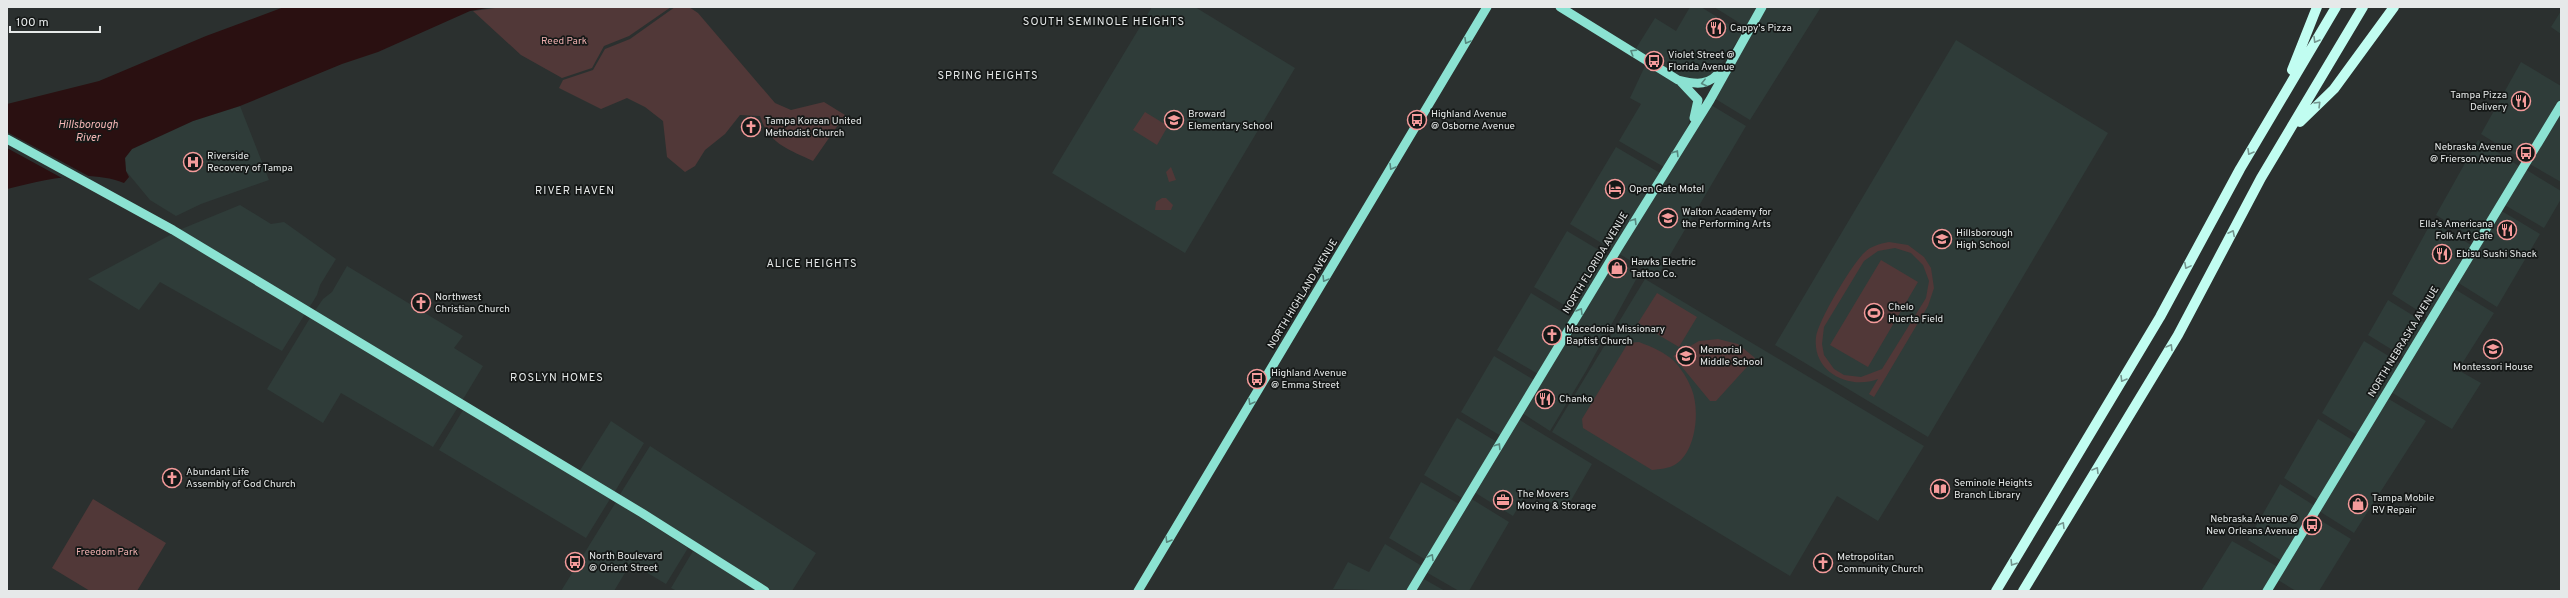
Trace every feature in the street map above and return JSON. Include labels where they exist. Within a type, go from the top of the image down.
[{"type":"highway","points":[[2282,96],[2317,7]]},
{"type":"highway","points":[[1996,591],[2031,535],[2055,492],[2160,317],[2232,182],[2336,7]]},
{"type":"highway","points":[[2023,591],[2178,335],[2243,211],[2364,7]]},
{"type":"highway","points":[[2290,131],[2334,89],[2394,7]]},
{"type":"main road","name":"NORTH HIGHLAND AVENUE","points":[[1138,591],[1487,7]]},
{"type":"main road","points":[[1560,7],[1678,80],[1698,100],[1698,106],[1688,134]]},
{"type":"main road","name":"NORTH FLORIDA AVENUE","points":[[1411,591],[1688,134],[1762,7]]},
{"type":"main road","points":[[1678,80],[1694,85],[1712,80],[1739,46]]},
{"type":"main road","name":"NORTH NEBRASKA AVENUE","points":[[2268,591],[2561,105]]},
{"type":"main road","points":[[7,139],[179,234],[630,506],[765,591]]},
{"type":"shaded area","name":"Broward Elementary School","points":[[1152,7],[1195,7],[1295,68],[1185,253],[1052,173]]},
{"type":"shaded area","points":[[1690,7],[1701,7],[1743,33],[1719,67],[1709,76],[1700,80],[1679,77],[1635,50],[1655,18],[1676,31]]},
{"type":"shaded area","points":[[1714,7],[1758,7],[1746,27]]},
{"type":"shaded area","points":[[1765,7],[1821,7],[1750,120],[1714,98]]},
{"type":"shaded area","points":[[2561,11],[2561,34],[2551,27]]},
{"type":"shaded area","name":"Hillsborough High School","points":[[1956,40],[2108,133],[1928,437],[1775,345]]},
{"type":"shaded area","points":[[1635,58],[1676,84],[1694,100],[1695,106],[1685,133],[1664,167],[1619,141],[1641,104],[1630,98],[1645,66]]},
{"type":"shaded area","points":[[2521,62],[2561,86],[2561,99],[2523,160],[2481,134]]},
{"type":"shaded area","points":[[1711,105],[1746,126],[1657,277],[1618,253]]},
{"type":"shaded area","name":"Riverside Recovery of Tampa","points":[[240,106],[269,180],[201,204],[176,216],[150,200],[126,171],[125,158],[132,149],[193,121]]},
{"type":"shaded area","points":[[2561,111],[2561,182],[2528,163]]},
{"type":"shaded area","points":[[2478,140],[2519,166],[2475,239],[2436,215]]},
{"type":"shaded area","points":[[1616,147],[1660,173],[1613,250],[1570,224]]},
{"type":"shaded area","points":[[2525,169],[2561,191],[2561,199],[2544,228],[2503,204]]},
{"type":"shaded area","points":[[240,205],[271,224],[284,222],[336,259],[320,285],[317,295],[309,308],[179,230]]},
{"type":"shaded area","points":[[2500,210],[2540,234],[2497,307],[2457,282]]},
{"type":"shaded area","points":[[2432,221],[2471,245],[2428,317],[2392,294]]},
{"type":"shaded area","points":[[1567,231],[1609,256],[1576,312],[1534,287]]},
{"type":"shaded area","points":[[172,234],[305,314],[282,351],[160,282],[139,310],[88,279]]},
{"type":"shaded area","points":[[1615,259],[1639,274],[1586,371],[1550,431],[1522,413]]},
{"type":"shaded area","points":[[347,266],[463,336],[454,348],[483,366],[462,401],[314,312],[323,299],[332,292]]},
{"type":"shaded area","name":"Memorial Middle School","points":[[1645,279],[1924,446],[1878,521],[1837,496],[1790,576],[1552,432]]},
{"type":"shaded area","points":[[2453,288],[2494,313],[2458,370],[2481,383],[2452,429],[2391,392]]},
{"type":"shaded area","points":[[1531,293],[1572,318],[1538,374],[1497,350]]},
{"type":"shaded area","points":[[2388,300],[2425,323],[2404,357],[2368,335]]},
{"type":"shaded area","points":[[310,318],[458,407],[433,447],[341,393],[323,423],[267,389]]},
{"type":"shaded area","points":[[2364,341],[2400,363],[2357,435],[2322,413]]},
{"type":"shaded area","points":[[1494,356],[1534,380],[1501,436],[1461,412]]},
{"type":"shaded area","points":[[2387,398],[2426,421],[2354,533],[2319,511]]},
{"type":"shaded area","points":[[463,410],[610,499],[586,538],[439,450]]},
{"type":"shaded area","points":[[1457,418],[1497,442],[1462,498],[1424,475]]},
{"type":"shaded area","points":[[1518,419],[1592,464],[1565,511],[1529,489],[1513,516],[1474,492]]},
{"type":"shaded area","points":[[2318,419],[2354,441],[2318,500],[2284,478]]},
{"type":"shaded area","points":[[611,421],[644,443],[614,493],[579,472]]},
{"type":"shaded area","points":[[650,446],[816,553],[792,591],[772,591],[619,496]]},
{"type":"shaded area","points":[[1421,482],[1459,504],[1426,560],[1389,538]]},
{"type":"shaded area","points":[[2280,484],[2315,506],[2282,561],[2248,540]]},
{"type":"shaded area","points":[[1470,498],[1509,522],[1469,591],[1459,591],[1426,572]]},
{"type":"shaded area","points":[[616,502],[688,548],[666,584],[631,563],[614,591],[561,591]]},
{"type":"shaded area","points":[[2315,517],[2351,539],[2319,591],[2296,591],[2278,580]]},
{"type":"shaded area","points":[[2232,541],[2278,567],[2264,591],[2201,591]]},
{"type":"shaded area","points":[[1385,544],[1422,566],[1407,591],[1333,589],[1348,562],[1369,572]]},
{"type":"shaded area","points":[[693,551],[759,591],[677,591],[671,588]]},
{"type":"shaded area","points":[[1422,578],[1445,591],[1415,591]]},
{"type":"green space","name":"Reed Park","points":[[502,7],[671,7],[629,36],[604,46],[592,68],[562,78],[521,55],[473,11]]},
{"type":"green space","points":[[675,7],[689,7],[698,13],[775,103],[791,110],[824,102],[845,115],[813,161],[788,149],[774,139],[764,125],[760,116],[740,115],[725,134],[705,150],[695,166],[685,172],[667,157],[663,121],[645,107],[627,98],[601,109],[559,88],[563,80],[593,70],[605,49],[630,39]]},
{"type":"green space","points":[[1145,112],[1168,126],[1157,145],[1133,130]]},
{"type":"green space","points":[[1171,167],[1176,180],[1169,182],[1166,172]]},
{"type":"green space","points":[[1162,198],[1166,198],[1173,205],[1171,210],[1155,210],[1156,202]]},
{"type":"green space","points":[[1889,242],[1908,245],[1924,257],[1931,268],[1934,288],[1928,306],[1874,397],[1869,394],[1878,379],[1867,382],[1845,380],[1826,369],[1820,360],[1816,349],[1816,337],[1818,329],[1829,306],[1844,280],[1859,259],[1869,249]],"holes":[[[1895,248],[1911,253],[1923,265],[1929,281],[1926,298],[1882,369],[1861,377],[1844,375],[1834,369],[1824,355],[1822,344],[1824,327],[1864,261],[1878,251]]]},
{"type":"green space","name":"Chelo Huerta Field","points":[[1881,260],[1918,282],[1868,367],[1830,345]]},
{"type":"green space","points":[[1657,293],[1697,317],[1679,347],[1638,323]]},
{"type":"green space","points":[[1718,339],[1738,344],[1755,358],[1716,401],[1710,401],[1673,356],[1699,341]]},
{"type":"green space","points":[[1639,342],[1662,352],[1674,361],[1691,386],[1696,409],[1696,419],[1692,440],[1683,458],[1670,467],[1652,470],[1583,428],[1582,419],[1628,343]]},
{"type":"green space","name":"Freedom Park","points":[[93,499],[166,543],[137,591],[90,591],[52,568]]},
{"type":"water","name":"Hillsborough River","points":[[284,7],[493,7],[470,11],[378,52],[342,64],[240,106],[193,121],[132,149],[125,158],[126,171],[129,177],[124,183],[95,176],[80,176],[51,179],[7,189],[7,104],[99,81],[206,36]]},
{"type":"pier","points":[[7,132],[94,179],[62,178],[7,148]]},
{"type":"place","name":"Cappy's Pizza","points":[[1716,28]]},
{"type":"place","name":"Violet Street @ Florida Avenue","points":[[1654,61]]},
{"type":"place","name":"Tampa Pizza Delivery","points":[[2521,101]]},
{"type":"place","name":"Broward Elementary School","points":[[1174,120]]},
{"type":"place","name":"Highland Avenue @ Osborne Avenue","points":[[1417,120]]},
{"type":"place","name":"Tampa Korean United Methodist Church","points":[[751,127]]},
{"type":"place","name":"Nebraska Avenue @ Frierson Avenue","points":[[2526,153]]},
{"type":"place","name":"Riverside Recovery of Tampa","points":[[193,162]]},
{"type":"place","name":"Open Gate Motel","points":[[1615,189]]},
{"type":"place","name":"Walton Academy for the Performing Arts","points":[[1668,218]]},
{"type":"place","name":"Ella's Americana Folk Art Cafe","points":[[2507,230]]},
{"type":"place","name":"Hillsborough High School","points":[[1942,239]]},
{"type":"place","name":"Ebisu Sushi Shack","points":[[2442,254]]},
{"type":"place","name":"Hawks Electric Tattoo Co.","points":[[1617,268]]},
{"type":"place","name":"Northwest Christian Church","points":[[421,303]]},
{"type":"place","name":"Chelo Huerta Field","points":[[1874,313]]},
{"type":"place","name":"Macedonia Missionary Baptist Church","points":[[1552,335]]},
{"type":"place","name":"Montessori House","points":[[2493,349]]},
{"type":"place","name":"Memorial Middle School","points":[[1686,356]]},
{"type":"place","name":"Highland Avenue @ Emma Street","points":[[1257,379]]},
{"type":"place","name":"Chanko","points":[[1545,399]]},
{"type":"place","name":"Abundant Life Assembly of God Church","points":[[172,478]]},
{"type":"place","name":"Seminole Heights Branch Library","points":[[1940,489]]},
{"type":"place","name":"The Movers Moving & Storage","points":[[1503,500]]},
{"type":"place","name":"Tampa Mobile RV Repair","points":[[2358,504]]},
{"type":"place","name":"Nebraska Avenue @ New Orleans Avenue","points":[[2312,525]]},
{"type":"place","name":"North Boulevard @ Orient Street","points":[[575,562]]},
{"type":"place","name":"Metropolitan Community Church","points":[[1823,563]]},
{"type":"district","name":"SOUTH SEMINOLE HEIGHTS","points":[[1104,22]]},
{"type":"district","name":"SPRING HEIGHTS","points":[[988,76]]},
{"type":"district","name":"RIVER HAVEN","points":[[575,191]]},
{"type":"district","name":"ALICE HEIGHTS","points":[[812,264]]},
{"type":"district","name":"ROSLYN HOMES","points":[[557,378]]}]
